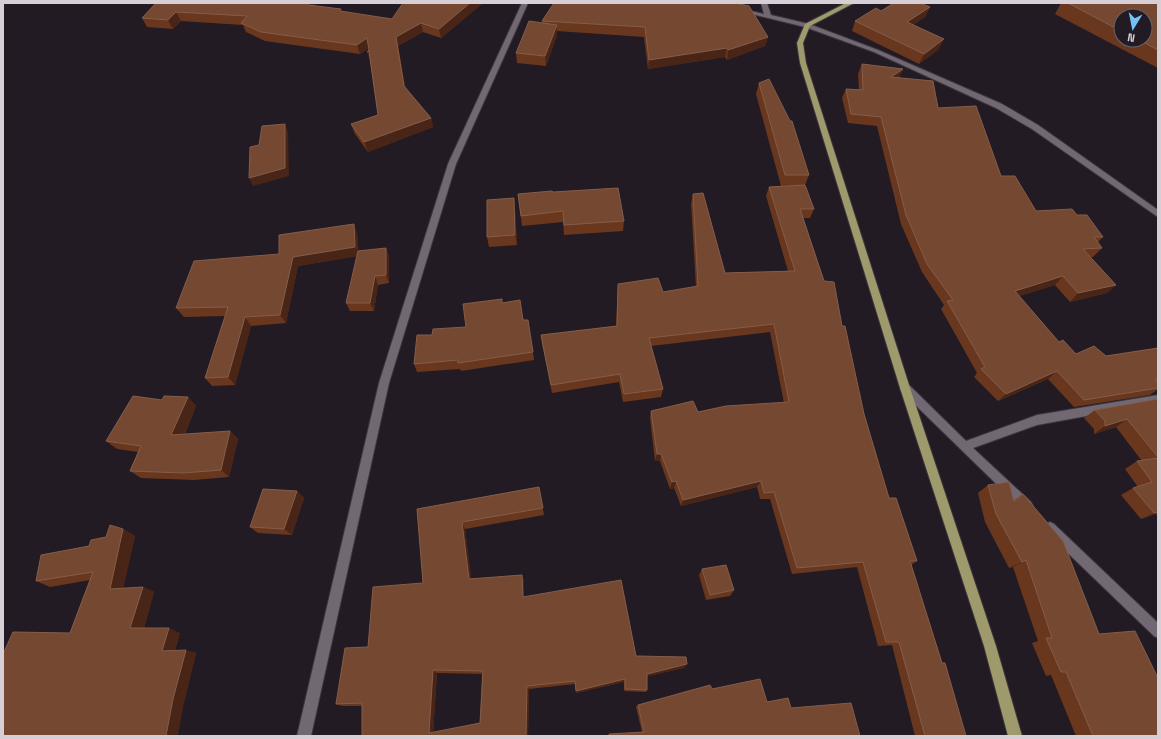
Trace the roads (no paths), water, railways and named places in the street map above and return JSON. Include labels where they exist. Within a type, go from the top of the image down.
[{"type":"main road","points":[[851,3],[807,25],[800,43],[803,63],[905,388],[990,646],[1015,736]]},
{"type":"street","points":[[304,736],[384,383],[452,164],[525,3]]},
{"type":"street","points":[[764,3],[768,16]]},
{"type":"street","points":[[738,10],[807,25],[876,51],[999,106],[1035,127],[1158,214]]},
{"type":"street","points":[[905,388],[965,446],[992,475],[1158,632]]},
{"type":"street","points":[[965,446],[1037,420],[1158,399]]}]
